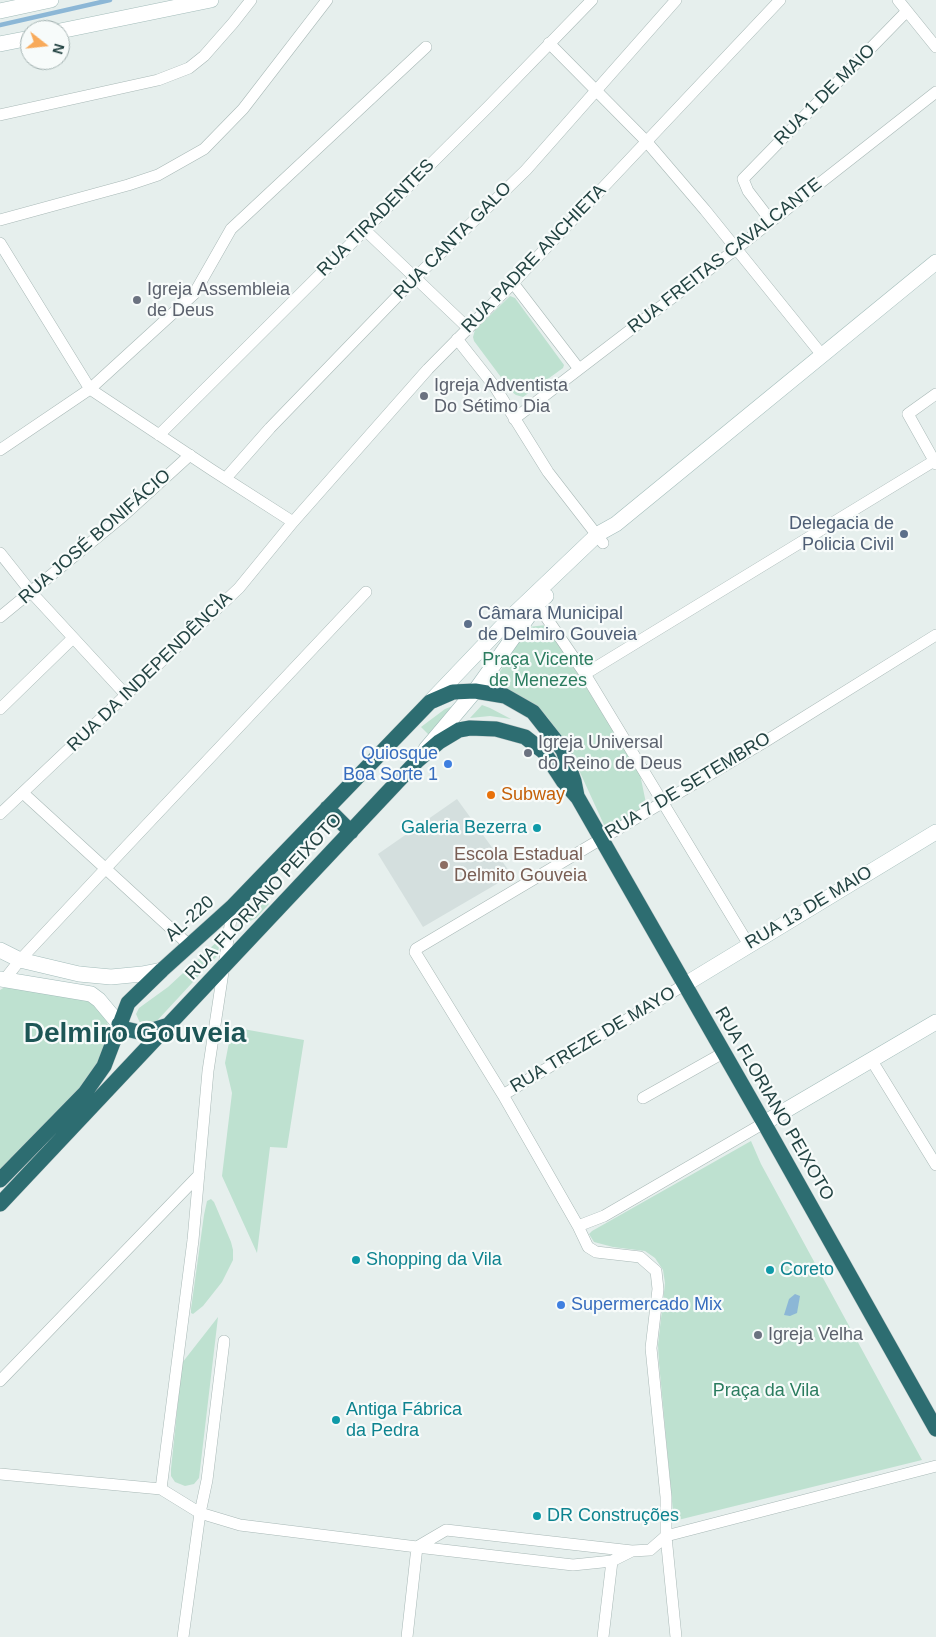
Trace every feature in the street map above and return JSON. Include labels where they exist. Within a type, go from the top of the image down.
[{"type":"highway","name":"RUA FLORIANO PEIXOTO","points":[[430,702],[453,692],[475,691],[505,696],[533,712],[563,750],[578,798]]},
{"type":"highway","name":"AL-220","points":[[0,1180],[85,1093],[104,1066],[128,1004],[162,970],[233,906],[430,702]]},
{"type":"highway","name":"RUA FLORIANO PEIXOTO","points":[[0,1204],[416,761],[439,742],[459,730],[470,728],[496,729],[525,738],[544,752],[563,781],[578,798],[764,1122],[936,1429]]},
{"type":"highway","points":[[327,808],[351,832]]},
{"type":"highway","points":[[119,1024],[126,1029],[143,1033],[171,1024]]},
{"type":"street","points":[[0,11],[51,0]]},
{"type":"street","points":[[70,29],[211,0]]},
{"type":"street","points":[[0,115],[158,80],[189,68],[204,56],[251,0]]},
{"type":"street","points":[[0,220],[158,175],[204,149],[243,109],[327,0]]},
{"type":"street","name":"RUA TIRADENTES","points":[[159,435],[592,0]]},
{"type":"street","name":"RUA CANTA GALO","points":[[226,478],[270,428],[415,278],[526,170],[676,0]]},
{"type":"street","name":"RUA PADRE ANCHIETA","points":[[293,522],[428,369],[513,283],[780,0]]},
{"type":"street","points":[[898,0],[936,47]]},
{"type":"street","name":"RUA 1 DE MAIO","points":[[771,221],[748,191],[743,180],[750,170],[907,11]]},
{"type":"street","points":[[0,44],[20,40]]},
{"type":"street","points":[[550,43],[646,141],[822,355]]},
{"type":"street","points":[[0,450],[90,389],[194,294],[201,285],[231,229],[426,47]]},
{"type":"street","name":"RUA FREITAS CAVALCANTE","points":[[514,419],[736,249],[936,92]]},
{"type":"street","points":[[365,230],[468,328]]},
{"type":"street","points":[[0,243],[90,389],[293,522]]},
{"type":"street","points":[[430,702],[512,616],[616,524],[936,262]]},
{"type":"street","points":[[513,283],[579,369]]},
{"type":"street","points":[[457,339],[495,387],[548,472],[600,538]]},
{"type":"street","points":[[585,674],[935,463],[908,414],[936,394]]},
{"type":"street","name":"RUA JOSÉ BONIFÁCIO","points":[[0,617],[123,516],[190,455]]},
{"type":"street","name":"RUA DA INDEPENDÊNCIA","points":[[0,814],[239,588],[293,522]]},
{"type":"street","points":[[416,761],[475,691],[537,604],[600,538]]},
{"type":"street","points":[[0,553],[31,592],[126,695]]},
{"type":"street","points":[[2,979],[366,592]]},
{"type":"street","points":[[537,604],[585,674],[749,945]]},
{"type":"street","name":"RUA 7 DE SETEMBRO","points":[[503,1095],[415,952],[416,949],[664,802],[936,635]]},
{"type":"street","points":[[0,709],[73,638]]},
{"type":"street","points":[[23,793],[189,945]]},
{"type":"street","name":"RUA 13 DE MAIO","points":[[684,985],[936,832]]},
{"type":"street","points":[[161,1489],[193,1240],[208,1071],[233,906]]},
{"type":"street","points":[[0,950],[20,960],[79,974],[111,978],[162,970]]},
{"type":"street","points":[[2,979],[91,994],[99,1000],[119,1024]]},
{"type":"street","name":"RUA TREZE DE MAYO","points":[[503,1095],[684,985]]},
{"type":"street","points":[[578,1226],[604,1216],[936,1022]]},
{"type":"street","points":[[643,1098],[723,1053]]},
{"type":"street","points":[[872,1061],[936,1165]]},
{"type":"street","points":[[503,1095],[578,1226],[588,1247],[596,1252],[640,1257],[656,1271],[658,1289],[651,1348],[666,1497],[666,1536],[676,1637]]},
{"type":"street","points":[[0,1381],[199,1175]]},
{"type":"street","points":[[183,1637],[200,1513],[207,1480],[224,1341]]},
{"type":"street","points":[[417,1547],[446,1530],[632,1551],[650,1550],[666,1536],[936,1466]]},
{"type":"street","points":[[0,1474],[161,1489],[200,1513],[240,1525],[417,1547],[573,1565],[612,1560],[632,1551]]},
{"type":"street","points":[[407,1637],[417,1547]]},
{"type":"street","points":[[603,1637],[612,1560]]},
{"type":"shaded area","name":"Escola Estadual Delmito Gouveia","points":[[457,799],[512,875],[423,927],[378,854]]},
{"type":"green space","points":[[510,296],[515,298],[564,365],[563,368],[523,397],[512,392],[473,337],[475,330]]},
{"type":"green space","name":"Praça Vicente de Menezes","points":[[546,625],[640,774],[647,808],[611,829],[605,827],[578,768],[548,718],[538,708],[494,681],[528,627]]},
{"type":"green space","points":[[458,704],[429,735],[421,727],[445,709]]},
{"type":"green space","points":[[482,705],[511,719],[490,716],[470,718]]},
{"type":"green space","points":[[259,895],[269,904],[256,918],[250,921],[245,916],[246,910]]},
{"type":"green space","points":[[221,938],[217,956],[154,1024],[148,1026],[140,1023],[136,1014],[139,1008],[168,987]]},
{"type":"green space","points":[[5,987],[87,997],[101,1011],[107,1021],[110,1037],[98,1070],[0,1173],[0,990]]},
{"type":"green space","points":[[232,1027],[304,1040],[287,1148],[270,1147],[257,1253],[222,1176],[232,1093],[225,1063]]},
{"type":"green space","name":"Praça da Vila","points":[[751,1141],[761,1164],[922,1460],[678,1520],[673,1512],[659,1363],[658,1345],[665,1283],[663,1270],[655,1258],[645,1251],[613,1247],[594,1242],[589,1234]]},
{"type":"green space","points":[[211,1199],[231,1242],[233,1260],[222,1282],[203,1306],[193,1314],[191,1309],[204,1215],[207,1201]]},
{"type":"green space","points":[[218,1317],[199,1478],[194,1484],[185,1486],[175,1482],[171,1476],[182,1363]]},
{"type":"water","points":[[795,1294],[800,1296],[797,1313],[790,1316],[784,1315],[789,1299]]},
{"type":"waterway","points":[[0,25],[110,0]]},
{"type":"place","name":"Igreja Assembleia de Deus","points":[[137,300]]},
{"type":"place","name":"Igreja Adventista Do Sétimo Dia","points":[[424,396]]},
{"type":"place","name":"Delegacia de Policia Civil","points":[[904,534]]},
{"type":"place","name":"Câmara Municipal de Delmiro Gouveia","points":[[468,624]]},
{"type":"place","name":"Igreja Universal do Reino de Deus","points":[[528,753]]},
{"type":"place","name":"Quiosque Boa Sorte 1","points":[[448,764]]},
{"type":"place","name":"Subway","points":[[491,795]]},
{"type":"place","name":"Galeria Bezerra","points":[[537,828]]},
{"type":"place","name":"Escola Estadual Delmito Gouveia","points":[[444,865]]},
{"type":"place","name":"Shopping da Vila","points":[[356,1260]]},
{"type":"place","name":"Coreto","points":[[770,1270]]},
{"type":"place","name":"Supermercado Mix","points":[[561,1305]]},
{"type":"place","name":"Igreja Velha","points":[[758,1335]]},
{"type":"place","name":"Antiga Fábrica da Pedra","points":[[336,1420]]},
{"type":"place","name":"DR Construções","points":[[537,1516]]},
{"type":"district","name":"Delmiro Gouveia","points":[[135,1034]]}]
